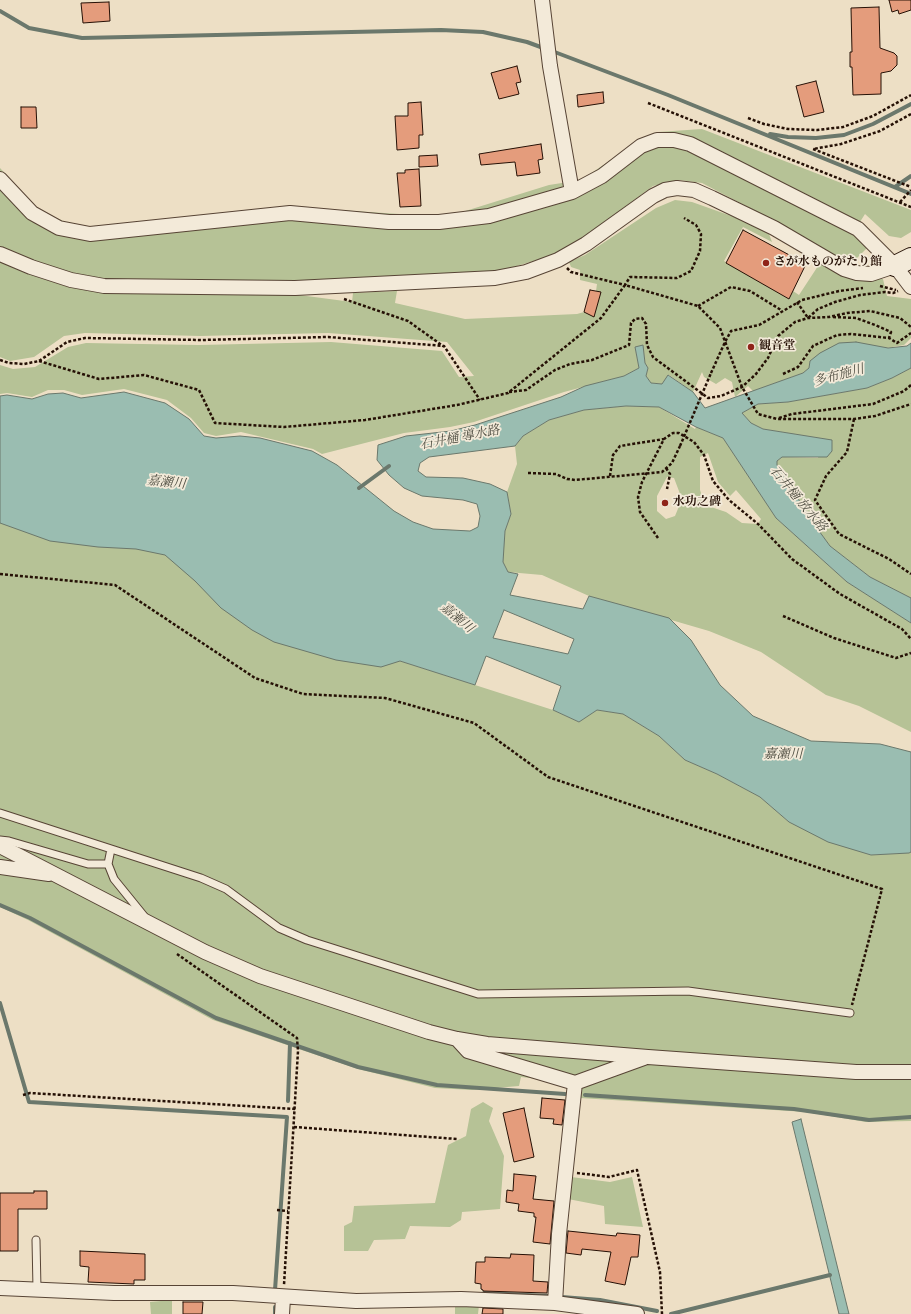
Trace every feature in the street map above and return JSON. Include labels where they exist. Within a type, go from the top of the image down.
[{"type":"street","points":[[542,0],[550,66],[572,192]]},
{"type":"street","points":[[0,179],[32,213],[59,228],[90,234],[290,213],[388,222],[462,220],[489,216],[572,192],[602,176],[641,146],[657,140],[674,140],[690,144],[858,229],[903,262],[905,289]]},
{"type":"street","points":[[0,254],[31,268],[71,280],[104,286],[326,287],[495,278],[526,272],[558,260],[586,244],[653,196],[665,190],[677,188],[694,190],[774,228],[844,269],[857,273],[871,274],[903,262]]},
{"type":"street","points":[[0,846],[205,952],[260,976],[457,1040],[648,1057],[856,1072],[911,1072]]},
{"type":"street","points":[[0,867],[30,873],[57,875]]},
{"type":"street","points":[[457,1040],[468,1051],[575,1083],[648,1057]]},
{"type":"street","points":[[555,1304],[559,1234],[567,1171],[575,1083]]},
{"type":"street","points":[[0,1288],[114,1293],[233,1293],[283,1298],[356,1301],[461,1299],[555,1304],[638,1314]]},
{"type":"street","points":[[282,1314],[283,1298]]},
{"type":"lane","points":[[0,813],[202,878],[226,889],[279,928],[307,940],[478,994],[688,991],[850,1013]]},
{"type":"lane","points":[[0,840],[88,864],[108,864]]},
{"type":"lane","points":[[111,849],[108,864],[114,879],[150,924]]},
{"type":"lane","points":[[36,1240],[37,1289]]},
{"type":"path","points":[[748,118],[764,124],[788,129],[817,130],[843,127],[873,116],[911,95]]},
{"type":"path","points":[[648,103],[911,207]]},
{"type":"path","points":[[900,202],[911,188],[813,149],[841,144],[880,131],[911,114]]},
{"type":"path","points":[[508,393],[601,318],[630,277],[677,278],[691,271],[700,251],[701,234],[696,225],[684,218]]},
{"type":"path","points":[[558,260],[571,272],[698,306],[720,328],[742,387],[758,414],[777,419],[854,419],[875,416],[911,404]]},
{"type":"path","points":[[874,287],[881,286]]},
{"type":"path","points":[[326,287],[333,296],[408,322],[427,333],[444,346],[480,400]]},
{"type":"path","points":[[698,306],[731,287],[750,290],[781,310]]},
{"type":"path","points":[[528,473],[556,474],[567,479],[575,480],[662,472],[672,463],[731,331],[759,325],[781,310],[797,302],[839,291],[867,287]]},
{"type":"path","points":[[808,318],[818,309],[835,302],[860,295],[885,292],[893,293],[905,289]]},
{"type":"path","points":[[797,302],[808,318]]},
{"type":"path","points":[[829,317],[847,313],[870,311],[900,318],[911,327]]},
{"type":"path","points":[[39,361],[99,379],[144,375],[199,390],[215,422],[284,428],[365,420],[480,400],[526,390],[555,370],[570,364],[592,360],[629,345],[631,323],[635,319],[642,318],[646,324],[647,344],[653,357],[708,398],[721,396],[742,387],[756,374],[768,358],[778,336],[795,322],[808,318],[856,318],[891,332],[889,338]]},
{"type":"path","points":[[783,374],[798,367],[813,346],[838,335],[851,334],[889,338],[896,343],[911,333]]},
{"type":"path","points":[[0,360],[8,363],[24,364],[39,361],[67,342],[85,338],[201,340],[328,337],[444,346]]},
{"type":"path","points":[[777,419],[792,414],[874,404],[904,391],[911,385]]},
{"type":"path","points":[[854,419],[847,452],[826,476],[815,500],[839,534],[889,559],[911,574]]},
{"type":"path","points":[[610,476],[613,455],[620,446],[664,439],[673,433],[678,433],[694,442],[704,455],[713,481],[729,500],[758,524],[792,559],[840,594],[902,629],[911,639]]},
{"type":"path","points":[[658,538],[640,512],[638,497],[646,473],[664,439]]},
{"type":"path","points":[[666,468],[670,474],[667,489]]},
{"type":"path","points":[[0,574],[115,586],[255,678],[303,694],[386,698],[474,723],[548,777],[882,889],[850,1013]]},
{"type":"path","points":[[783,616],[834,638],[896,658],[911,653]]},
{"type":"path","points":[[175,953],[297,1038],[298,1051],[295,1109],[283,1298]]},
{"type":"path","points":[[23,1095],[30,1093],[295,1109]]},
{"type":"path","points":[[294,1127],[457,1139]]},
{"type":"path","points":[[567,1171],[609,1177],[637,1170],[660,1272],[662,1314]]},
{"type":"path","points":[[277,1210],[288,1211]]},
{"type":"green space","points":[[702,129],[911,210],[911,232],[901,238],[889,236],[865,214],[853,233],[868,247],[850,265],[780,224],[702,183],[680,180],[653,186],[582,239],[553,255],[497,272],[299,295],[352,302],[353,293],[397,291],[395,303],[465,319],[577,314],[584,312],[594,316],[601,292],[596,291],[597,284],[580,280],[580,270],[571,267],[569,262],[585,255],[656,208],[675,200],[692,202],[737,218],[769,234],[772,242],[743,227],[724,261],[789,299],[793,291],[799,295],[820,263],[846,276],[859,279],[883,279],[887,296],[911,299],[911,338],[904,345],[810,361],[809,369],[803,373],[753,391],[748,386],[735,397],[732,382],[725,378],[716,384],[704,377],[702,372],[693,392],[669,375],[662,384],[651,383],[646,376],[648,368],[645,363],[643,345],[635,347],[639,368],[624,376],[564,392],[474,422],[450,427],[404,433],[322,454],[313,449],[241,432],[216,436],[204,433],[191,418],[167,400],[124,389],[82,395],[64,390],[48,390],[32,397],[7,393],[0,394],[0,365],[13,369],[35,367],[68,347],[86,343],[199,345],[331,342],[442,351],[459,377],[474,376],[447,342],[328,333],[200,336],[85,333],[64,336],[34,357],[10,361],[0,357],[0,168],[41,212],[83,229],[292,207],[446,217],[549,185],[581,180],[642,139],[658,132]]},
{"type":"green space","points":[[911,368],[911,598],[870,577],[830,546],[814,524],[777,465],[777,461],[782,457],[818,458],[822,439],[763,429],[751,423],[742,413],[758,404],[788,402],[867,388],[892,378]]},
{"type":"green space","points":[[626,406],[659,407],[695,429],[696,427],[723,438],[776,518],[847,582],[911,623],[911,732],[859,706],[826,695],[761,652],[709,631],[589,596],[542,575],[508,572],[503,562],[503,545],[505,531],[511,514],[507,492],[517,464],[515,446],[523,436],[549,420],[584,410]],"holes":[[[708,453],[718,482],[730,496],[736,490],[761,519],[758,524],[742,523],[726,512],[705,505],[700,490],[700,457]],[[667,477],[674,478],[682,499],[675,516],[666,519],[657,511],[657,496]]]},
{"type":"green space","points":[[0,484],[152,514],[400,661],[553,710],[579,722],[597,710],[623,714],[659,736],[685,760],[717,774],[760,797],[789,822],[871,855],[911,852],[911,1121],[866,1122],[806,1112],[580,1098],[556,1081],[521,1077],[519,1086],[472,1090],[435,1088],[358,1069],[213,1020],[28,920],[0,907]]},
{"type":"green space","points":[[483,1102],[493,1108],[489,1121],[504,1156],[500,1209],[462,1212],[461,1220],[450,1227],[410,1226],[405,1239],[374,1240],[368,1251],[344,1251],[344,1226],[352,1222],[354,1206],[435,1203],[448,1145],[466,1136],[471,1109]]},
{"type":"green space","points":[[571,1177],[610,1182],[632,1177],[643,1227],[605,1224],[604,1206],[568,1199]]},
{"type":"green space","points":[[172,1300],[172,1314],[151,1314],[150,1302]]},
{"type":"green space","points":[[455,1304],[479,1305],[478,1314],[455,1314]]},
{"type":"water","points":[[856,342],[888,348],[907,346],[911,343],[911,368],[892,378],[867,388],[788,402],[758,404],[742,413],[751,423],[763,429],[832,440],[832,451],[827,457],[782,457],[777,461],[777,465],[814,524],[830,546],[870,577],[911,598],[911,623],[847,582],[776,518],[723,438],[696,427],[659,407],[626,406],[584,410],[549,420],[523,436],[515,446],[429,457],[420,463],[418,471],[426,477],[463,478],[490,484],[507,492],[511,514],[505,531],[503,562],[508,572],[518,574],[510,595],[583,609],[589,596],[669,618],[691,640],[720,685],[753,716],[811,741],[880,744],[911,752],[911,852],[909,853],[871,855],[828,842],[789,822],[760,797],[717,774],[685,760],[659,736],[623,714],[597,710],[579,722],[553,710],[561,686],[486,656],[475,685],[400,661],[381,667],[336,660],[274,642],[252,630],[221,608],[195,581],[165,555],[136,549],[98,547],[50,541],[0,523],[0,396],[7,395],[32,399],[48,394],[63,393],[81,398],[124,392],[165,403],[189,419],[204,436],[216,438],[240,436],[260,438],[312,451],[337,465],[394,511],[413,522],[433,529],[470,531],[478,527],[480,516],[477,504],[463,500],[422,496],[404,488],[389,475],[377,460],[378,445],[406,436],[451,431],[475,425],[561,397],[585,386],[624,376],[639,368],[635,347],[643,345],[645,363],[648,368],[646,376],[651,383],[662,384],[668,375],[693,392],[705,408],[803,373],[809,368],[810,361],[820,353],[839,343]],"holes":[[[504,610],[574,639],[568,654],[493,638]]]},
{"type":"water","points":[[801,1119],[849,1314],[839,1314],[792,1122]]},
{"type":"building","points":[[889,0],[911,0],[911,10],[899,14],[898,10],[892,12]]},
{"type":"building","points":[[109,2],[110,21],[83,23],[81,3]]},
{"type":"building","points":[[879,7],[880,48],[894,53],[897,56],[897,65],[891,71],[881,73],[881,94],[853,95],[852,67],[850,67],[850,52],[852,52],[851,8]]},
{"type":"building","points":[[517,66],[521,82],[516,83],[519,94],[499,99],[491,73]]},
{"type":"building","points":[[816,81],[824,112],[804,117],[796,86]]},
{"type":"building","points":[[603,92],[604,103],[578,107],[577,95]]},
{"type":"building","points":[[421,102],[423,135],[419,135],[419,148],[397,150],[395,116],[408,116],[408,103]]},
{"type":"building","points":[[21,107],[36,107],[37,128],[21,128]]},
{"type":"building","points":[[541,144],[543,159],[538,160],[540,173],[517,176],[515,162],[481,165],[479,154]]},
{"type":"building","points":[[437,155],[438,166],[419,167],[419,156]]},
{"type":"building","points":[[419,169],[421,206],[400,207],[397,173],[405,173],[405,170]]},
{"type":"building","name":"さが水ものがたり館","points":[[743,230],[806,264],[789,299],[726,263]]},
{"type":"building","points":[[590,290],[601,292],[594,317],[584,312]]},
{"type":"building","points":[[542,1098],[565,1100],[562,1125],[553,1124],[554,1119],[540,1118]]},
{"type":"building","points":[[524,1108],[534,1157],[514,1162],[503,1113]]},
{"type":"building","points":[[514,1174],[536,1176],[533,1199],[554,1201],[550,1244],[533,1242],[536,1217],[534,1217],[534,1213],[518,1211],[519,1204],[506,1202],[507,1190],[513,1191]]},
{"type":"building","points":[[34,1191],[47,1191],[47,1209],[18,1209],[18,1251],[0,1251],[0,1193],[34,1193]]},
{"type":"building","points":[[568,1231],[616,1236],[617,1233],[640,1235],[638,1257],[631,1257],[625,1285],[605,1281],[611,1252],[582,1249],[581,1255],[566,1253]]},
{"type":"building","points":[[80,1251],[145,1254],[145,1280],[134,1280],[134,1284],[88,1282],[89,1267],[80,1266]]},
{"type":"building","points":[[511,1254],[534,1255],[533,1281],[548,1282],[547,1293],[483,1291],[481,1289],[481,1284],[475,1283],[476,1262],[485,1262],[485,1257],[510,1258]]},
{"type":"building","points":[[183,1302],[203,1302],[202,1314],[183,1314]]},
{"type":"building","points":[[483,1308],[503,1309],[503,1314],[482,1314]]},
{"type":"waterway","points":[[0,11],[29,28],[82,38],[441,30],[483,32],[527,42],[546,49]]},
{"type":"waterway","points":[[552,51],[668,95],[911,194]]},
{"type":"waterway","points":[[770,134],[788,137],[816,138],[844,135],[873,124],[911,104]]},
{"type":"waterway","points":[[895,187],[911,176]]},
{"type":"waterway","points":[[359,488],[389,466]]},
{"type":"waterway","points":[[0,905],[30,918],[216,1018],[358,1067],[437,1085],[565,1094]]},
{"type":"waterway","points":[[0,1003],[29,1102],[287,1117],[275,1290],[272,1290]]},
{"type":"waterway","points":[[288,1101],[290,1043]]},
{"type":"waterway","points":[[585,1095],[794,1109],[869,1120],[911,1117]]},
{"type":"waterway","points":[[671,1314],[830,1275]]},
{"type":"waterway","points":[[484,1293],[549,1296]]},
{"type":"waterway","points":[[562,1297],[600,1300],[657,1311]]},
{"type":"waterway","points":[[275,1307],[275,1314]]},
{"type":"place","name":"さが水ものがたり館","points":[[766,263]]},
{"type":"place","name":"観音堂","points":[[751,347]]},
{"type":"place","name":"水功之碑","points":[[665,503]]},
{"type":"water label","name":"多布施川","points":[[839,377]]},
{"type":"water label","name":"石井樋 導水路","points":[[460,439]]},
{"type":"water label","name":"嘉瀬川","points":[[166,484]]},
{"type":"water label","name":"石井樋 放水路","points":[[797,500]]},
{"type":"water label","name":"嘉瀬川","points":[[456,619]]},
{"type":"water label","name":"嘉瀬川","points":[[783,756]]}]
